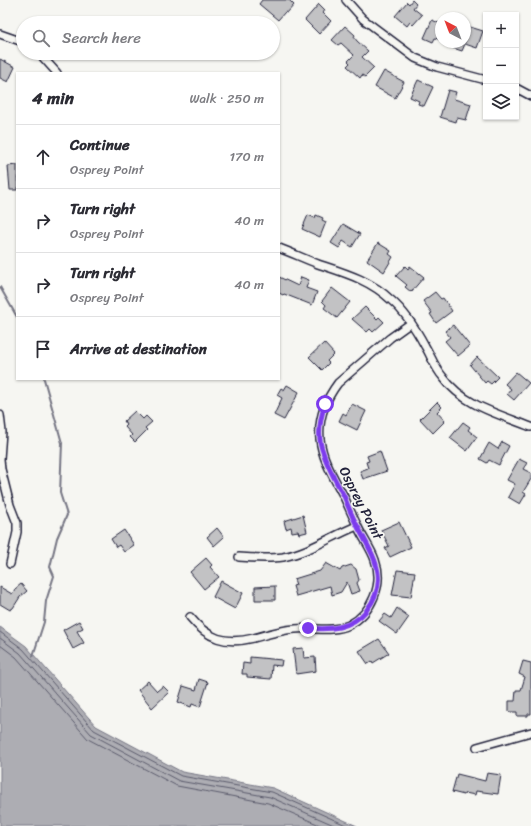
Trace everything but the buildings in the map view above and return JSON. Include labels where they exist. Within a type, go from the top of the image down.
[{"type":"street","points":[[346,0],[363,19],[415,58],[437,67],[483,79]]},
{"type":"street","points":[[0,34],[16,40]]},
{"type":"street","points":[[45,60],[56,72]]},
{"type":"street","points":[[519,90],[531,96]]},
{"type":"street","points":[[280,248],[359,278],[390,299],[398,306],[411,323],[437,369],[456,392],[481,408],[531,427]]},
{"type":"street","name":"Osprey Point","points":[[190,617],[205,633],[218,639],[240,641],[285,630],[336,628],[349,624],[360,617],[370,605],[374,598],[378,583],[376,561],[330,471],[322,451],[320,439],[323,410],[328,397],[338,383],[390,338],[411,323]]},
{"type":"street","points":[[0,415],[2,432],[0,459],[1,469],[10,505],[17,523],[17,532],[10,564]]},
{"type":"street","points":[[239,557],[268,558],[289,555],[315,546],[357,526]]},
{"type":"street","points":[[477,747],[531,732]]},
{"type":"water","points":[[0,627],[26,646],[96,726],[182,772],[273,788],[357,826],[0,826]]},
{"type":"waterway","points":[[0,287],[16,315]]},
{"type":"waterway","points":[[33,656],[44,622],[46,601],[54,576],[50,567],[57,538],[67,515],[60,493],[62,443],[44,380]]},
{"type":"route","points":[[308,628],[319,629],[343,627],[355,621],[370,605],[374,598],[378,583],[378,568],[376,561],[330,471],[322,451],[320,439],[321,422],[325,404]]}]
